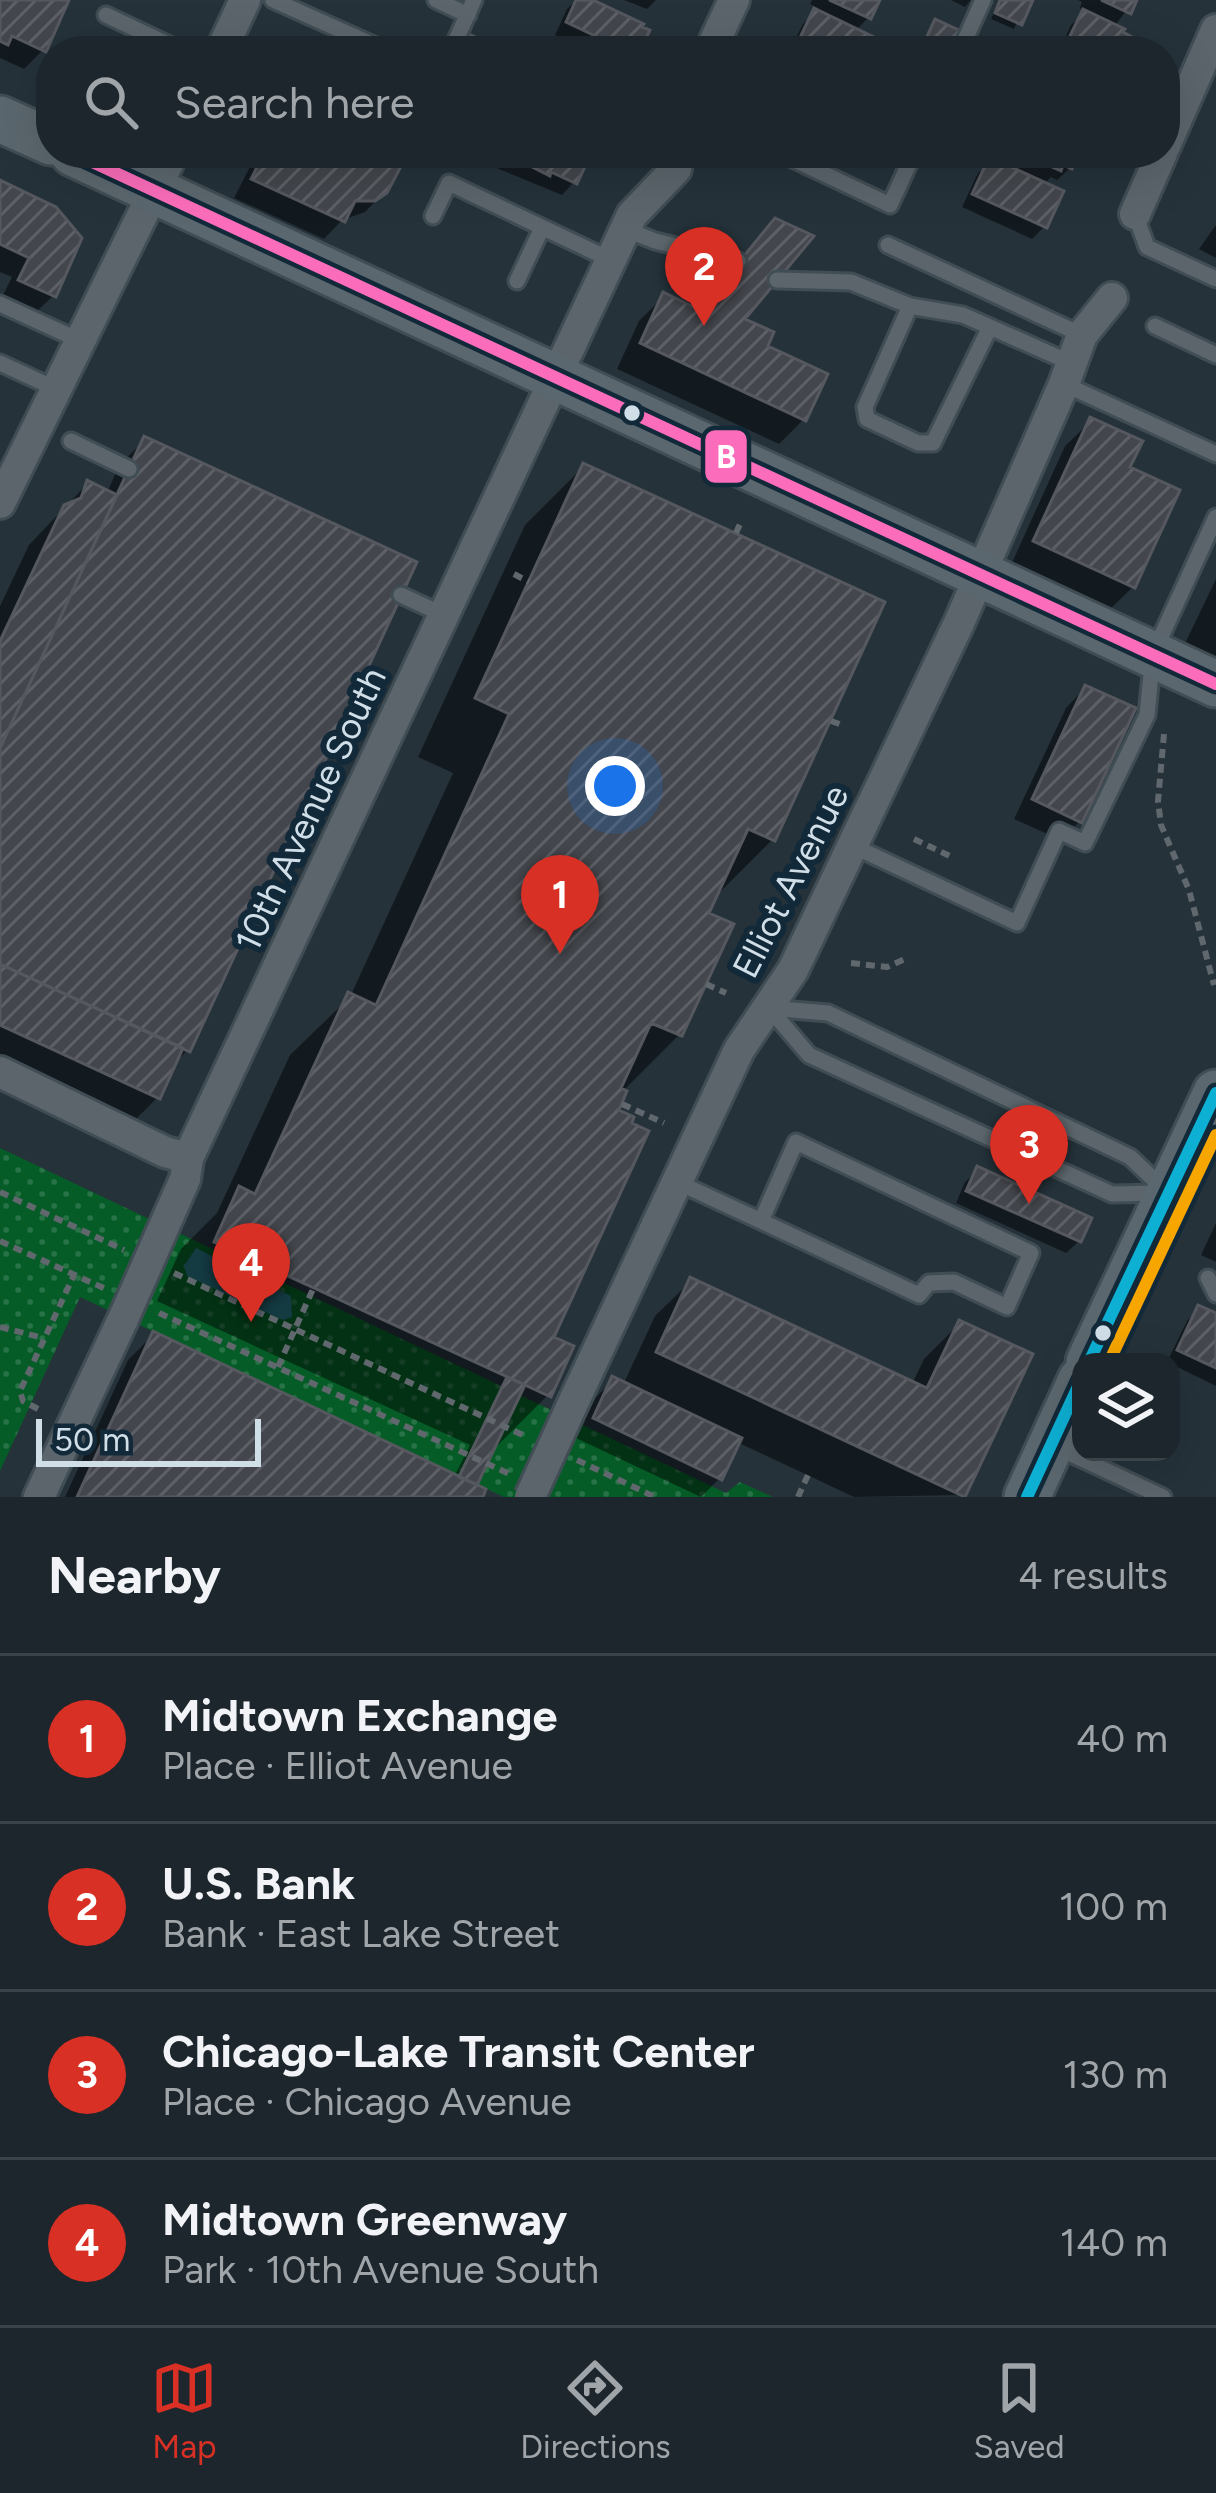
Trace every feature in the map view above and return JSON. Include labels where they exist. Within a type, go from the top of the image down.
[{"type":"main road","points":[[0,118],[36,135]]},
{"type":"main road","points":[[164,172],[556,377],[1216,684]]},
{"type":"main road","points":[[1093,1353],[1216,1093]]},
{"type":"main road","points":[[1027,1497],[1072,1400]]},
{"type":"street","points":[[227,36],[244,0]]},
{"type":"street","points":[[717,36],[734,0]]},
{"type":"street","points":[[1180,112],[1216,30]]},
{"type":"street","points":[[1135,214],[1155,168]]},
{"type":"street","name":"10th Avenue South","points":[[39,1497],[130,1307],[186,1168],[632,214],[676,169]]},
{"type":"street","points":[[0,503],[164,172]]},
{"type":"street","name":"Elliot Avenue","points":[[523,1487],[574,1401],[740,1050],[794,970],[982,575],[1072,361],[1112,298]]},
{"type":"street","points":[[0,1072],[165,1152],[186,1168]]},
{"type":"lane","points":[[273,0],[353,36]]},
{"type":"lane","points":[[436,0],[471,7],[458,36]]},
{"type":"lane","points":[[967,36],[983,0]]},
{"type":"lane","points":[[106,15],[150,36]]},
{"type":"lane","points":[[811,168],[890,206],[907,168]]},
{"type":"lane","points":[[433,216],[449,183],[611,260]]},
{"type":"lane","points":[[1135,214],[1147,247],[1216,279]]},
{"type":"lane","points":[[517,281],[542,227]]},
{"type":"lane","points":[[626,229],[738,261]]},
{"type":"lane","points":[[889,245],[1216,454]]},
{"type":"lane","points":[[777,280],[851,282],[910,306],[962,315],[1072,361]]},
{"type":"lane","points":[[0,304],[82,342]]},
{"type":"lane","points":[[910,306],[865,407],[867,419],[918,443],[933,443],[990,327]]},
{"type":"lane","points":[[1155,326],[1216,355]]},
{"type":"lane","points":[[0,363],[54,388]]},
{"type":"lane","points":[[70,441],[129,469]]},
{"type":"lane","points":[[853,846],[1017,923],[1058,831],[1084,843],[1147,715],[1153,654],[1216,518]]},
{"type":"lane","points":[[401,595],[444,615]]},
{"type":"lane","points":[[769,1008],[828,1013],[1130,1157],[1168,1193]]},
{"type":"lane","points":[[769,1008],[809,1055],[852,1075],[1112,1194],[1168,1193]]},
{"type":"lane","points":[[677,1182],[761,1221],[919,1294],[929,1283],[954,1282],[1006,1307],[1031,1253],[796,1142],[761,1221]]},
{"type":"lane","points":[[1208,1278],[1216,1294]]},
{"type":"lane","points":[[1051,1445],[1163,1497]]},
{"type":"path","points":[[736,533],[740,524]]},
{"type":"path","points":[[514,574],[529,582]]},
{"type":"path","points":[[1166,719],[1158,801],[1161,825],[1190,890],[1214,986]]},
{"type":"path","points":[[831,721],[845,726]]},
{"type":"path","points":[[914,839],[953,858]]},
{"type":"path","points":[[851,963],[886,967],[905,959]]},
{"type":"path","points":[[706,985],[726,992]]},
{"type":"path","points":[[622,1103],[664,1123]]},
{"type":"path","points":[[0,1192],[126,1251]]},
{"type":"path","points":[[0,1241],[130,1307],[278,1367],[523,1487]]},
{"type":"path","points":[[168,1270],[528,1438]]},
{"type":"path","points":[[38,1408],[22,1401],[20,1390],[74,1275]]},
{"type":"path","points":[[278,1367],[313,1289]]},
{"type":"path","points":[[0,1327],[44,1339]]},
{"type":"path","points":[[570,1457],[655,1497]]},
{"type":"path","points":[[798,1497],[808,1475]]},
{"type":"green space","points":[[0,1148],[726,1493],[740,1482],[773,1497],[504,1497],[80,1297],[0,1471]]},
{"type":"water","points":[[196,1248],[291,1296],[292,1317],[283,1320],[187,1276],[184,1266]]},
{"type":"building","points":[[0,0],[69,0],[53,36],[36,36],[36,47],[12,36],[8,45],[0,41]]},
{"type":"building","points":[[576,0],[593,0],[650,30],[647,36],[595,36],[566,22]]},
{"type":"building","points":[[829,0],[880,0],[871,19]]},
{"type":"building","points":[[1000,0],[1033,0],[1022,25],[995,13]]},
{"type":"building","points":[[1101,0],[1137,0],[1131,14]]},
{"type":"building","points":[[814,8],[872,36],[801,36]]},
{"type":"building","points":[[1083,9],[1130,36],[1070,36]]},
{"type":"building","points":[[935,19],[963,32],[961,36],[927,36]]},
{"type":"building","points":[[256,168],[400,168],[387,193],[375,201],[355,201],[345,222],[251,179]]},
{"type":"building","points":[[534,168],[584,168],[577,184],[551,172],[550,176]]},
{"type":"building","points":[[984,168],[1013,168],[1064,191],[1047,228],[972,194]]},
{"type":"building","points":[[0,180],[56,207],[82,238],[56,297],[18,280],[29,258],[0,244]]},
{"type":"building","points":[[775,218],[814,236],[745,319],[774,332],[768,346],[828,374],[806,421],[640,343],[663,292],[700,310]]},
{"type":"building","points":[[1090,417],[1143,441],[1130,467],[1180,490],[1135,588],[1033,541]]},
{"type":"building","points":[[144,436],[417,562],[190,1052],[0,964],[0,748]]},
{"type":"building","points":[[583,463],[885,602],[775,841],[748,829],[709,913],[734,924],[682,1036],[651,1023],[621,1088],[627,1091],[619,1110],[649,1131],[554,1337],[574,1346],[551,1397],[214,1242],[239,1186],[255,1194],[348,992],[376,1005],[509,714],[475,698]]},
{"type":"building","points":[[87,480],[117,495],[0,748],[0,641],[64,505],[81,498]]},
{"type":"building","points":[[1085,685],[1136,708],[1082,823],[1032,799]]},
{"type":"building","points":[[0,964],[183,1048],[160,1099],[0,1025]]},
{"type":"building","points":[[977,1166],[1092,1218],[1081,1242],[966,1191]]},
{"type":"building","points":[[690,1277],[927,1388],[959,1320],[1033,1354],[965,1497],[656,1352]]},
{"type":"building","points":[[1198,1305],[1216,1313],[1216,1368],[1177,1350]]},
{"type":"building","points":[[153,1331],[486,1489],[483,1497],[77,1497]]},
{"type":"building","points":[[612,1376],[742,1438],[722,1480],[593,1418]]},
{"type":"building","points":[[507,1377],[525,1385],[477,1485],[459,1477]]},
{"type":"transit line","name":"B","points":[[105,168],[1216,684]]},
{"type":"transit line","points":[[1093,1353],[1216,1093]]},
{"type":"transit line","points":[[1113,1353],[1216,1135]]},
{"type":"transit line","points":[[1027,1497],[1072,1400]]},
{"type":"place","name":"U.S. Bank","points":[[704,326]]},
{"type":"place","name":"Midtown Exchange","points":[[560,954]]},
{"type":"place","name":"Chicago-Lake Transit Center","points":[[1029,1204]]},
{"type":"place","name":"Midtown Greenway","points":[[251,1322]]}]
